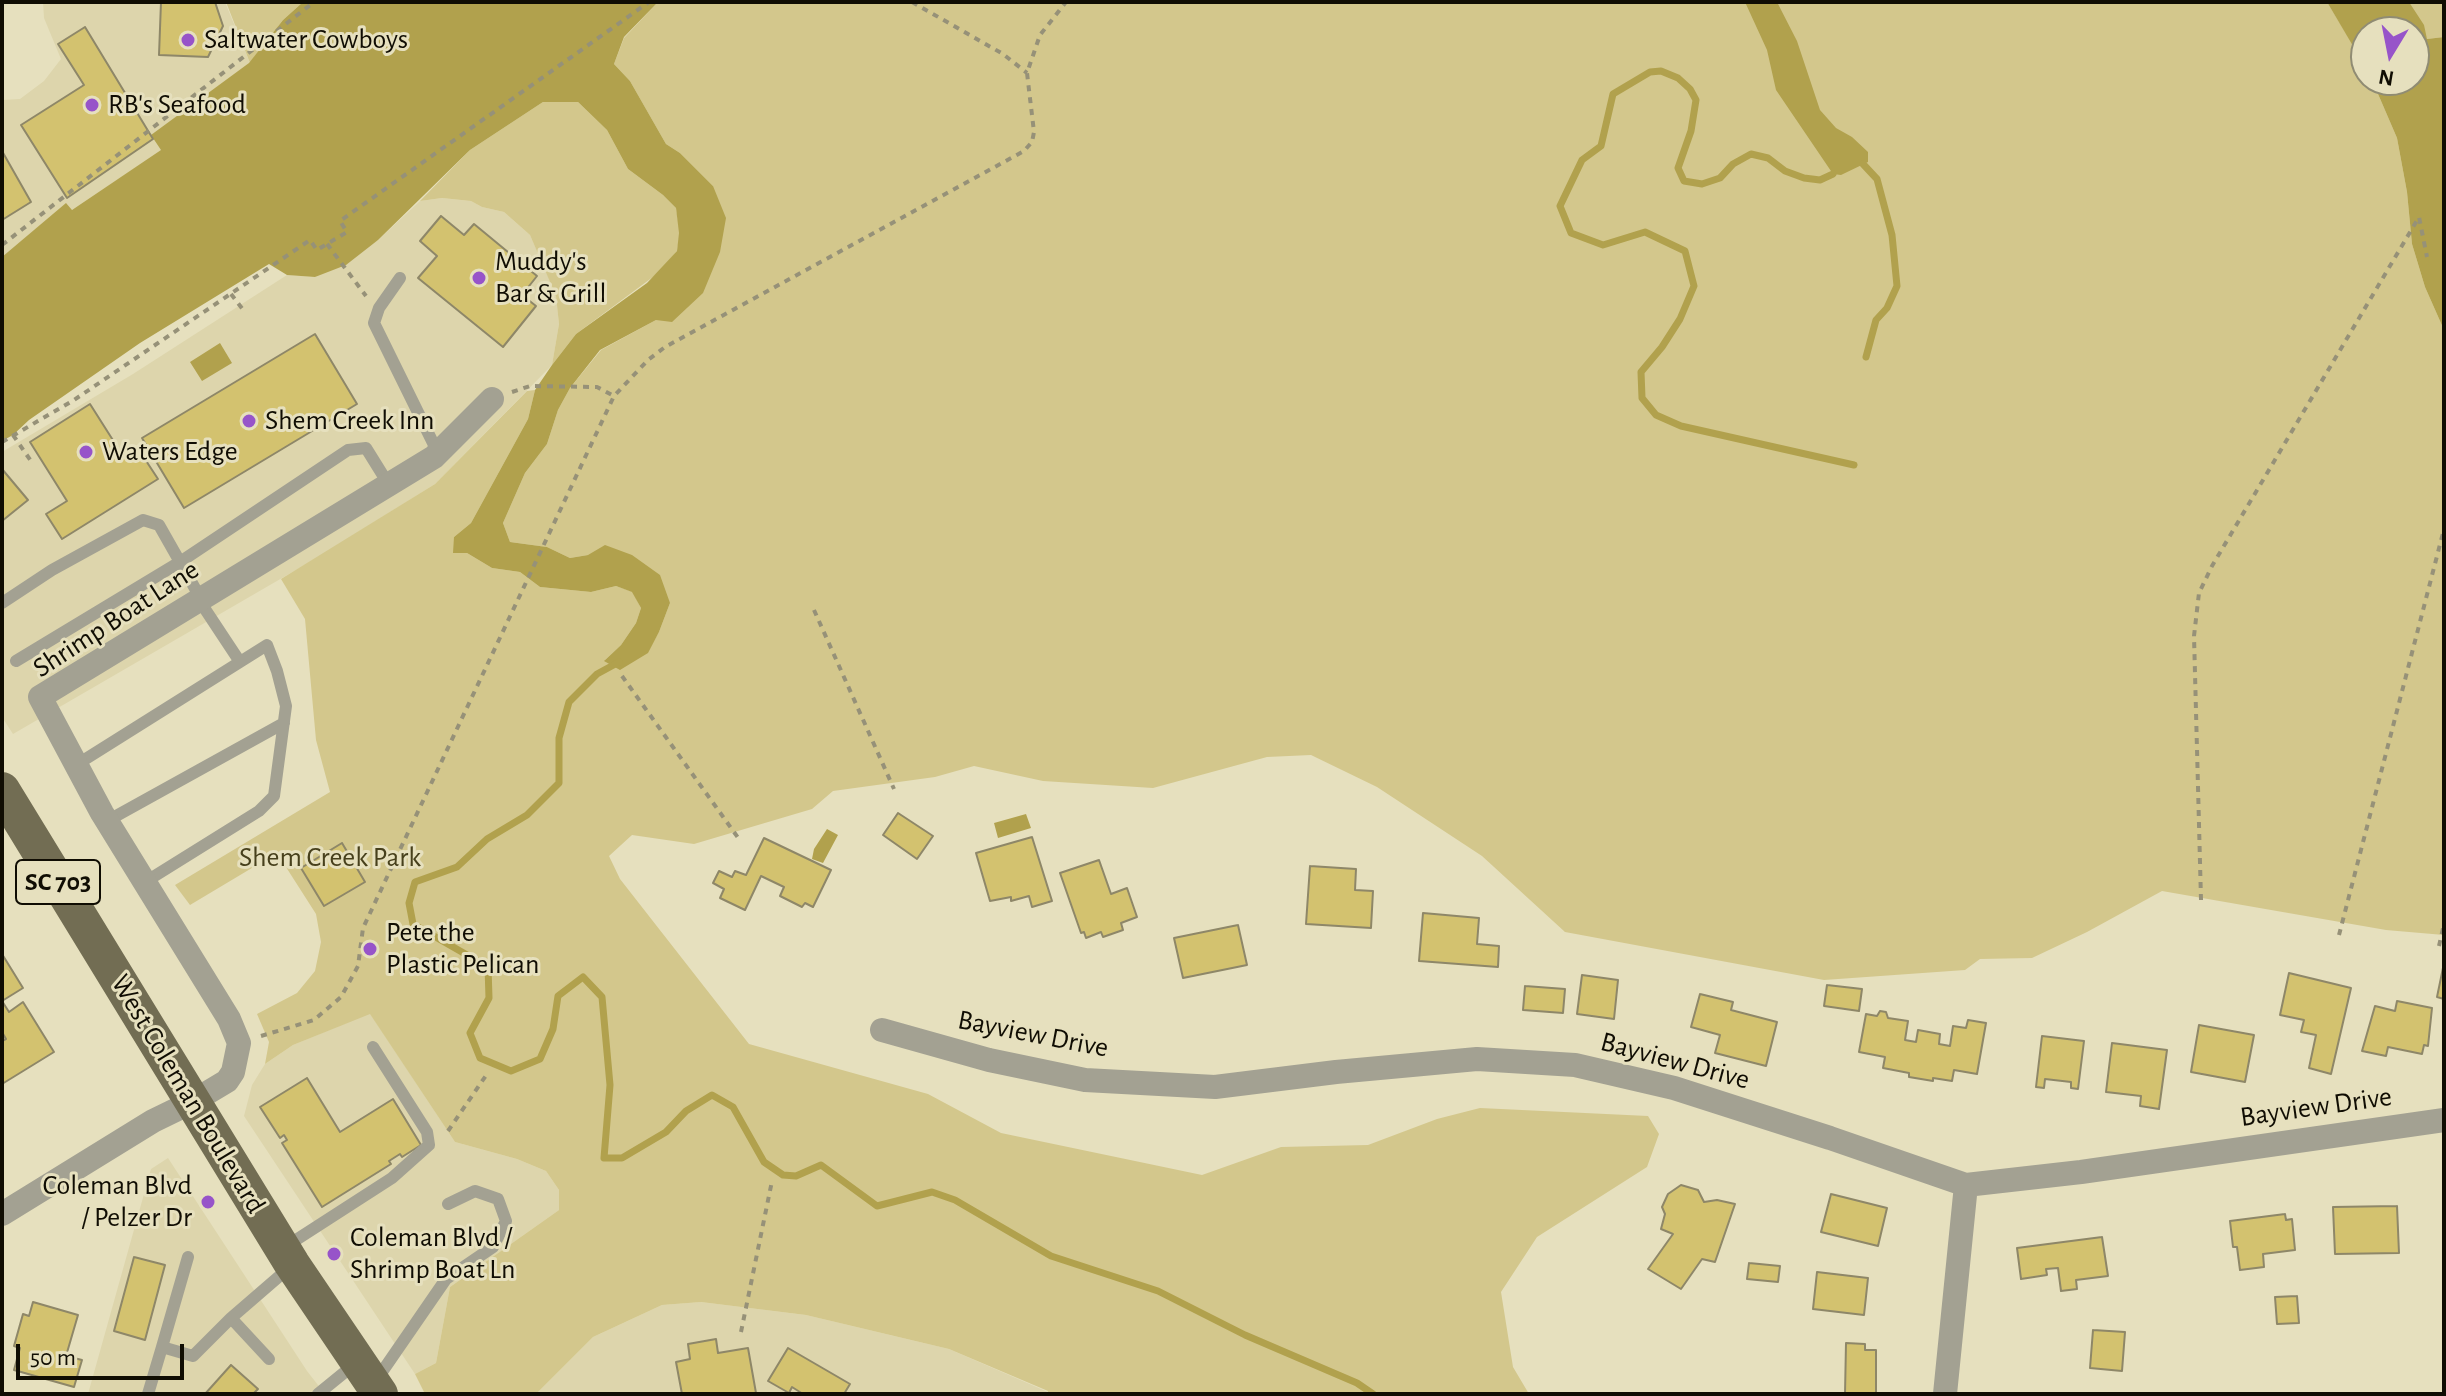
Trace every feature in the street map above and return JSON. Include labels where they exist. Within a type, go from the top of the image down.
[{"type":"main road","name":"West Coleman Boulevard","points":[[2,790],[287,1256],[370,1380]]},
{"type":"street","name":"Shrimp Boat Lane","points":[[2,1214],[153,1121],[227,1081],[236,1061],[239,1043],[229,1019],[107,821],[40,697],[438,453],[492,399]]},
{"type":"street","name":"Bayview Drive","points":[[882,1030],[989,1060],[1085,1080],[1215,1087],[1477,1059],[1575,1065],[1674,1088],[1966,1185],[2081,1172],[2444,1120]]},
{"type":"street","points":[[1945,1394],[1966,1185]]},
{"type":"lane","points":[[400,278],[379,308],[374,323],[438,453]]},
{"type":"lane","points":[[16,661],[180,562],[348,450],[366,448],[389,485]]},
{"type":"lane","points":[[2,603],[52,570],[143,520],[159,525],[240,662]]},
{"type":"lane","points":[[76,765],[267,645],[286,706],[274,796],[259,811],[145,882]]},
{"type":"lane","points":[[107,821],[284,723]]},
{"type":"lane","points":[[162,1347],[193,1356],[287,1256],[392,1178],[429,1145],[427,1132],[373,1047]]},
{"type":"lane","points":[[318,1394],[370,1380],[446,1279],[493,1247],[506,1221],[498,1199],[475,1191],[448,1204]]},
{"type":"lane","points":[[148,1394],[188,1257]]},
{"type":"lane","points":[[231,1318],[269,1359]]},
{"type":"path","points":[[2,245],[314,2]]},
{"type":"path","points":[[2,442],[74,400],[310,240],[317,250],[347,232],[340,221],[649,2]]},
{"type":"path","points":[[912,2],[1003,54],[1027,73]]},
{"type":"path","points":[[261,1036],[314,1020],[341,997],[359,965],[363,928],[614,396],[648,360],[665,347],[1024,151],[1032,142],[1034,132],[1027,73],[1040,35],[1066,2]]},
{"type":"path","points":[[2201,900],[2194,636],[2199,593],[2212,566],[2419,217],[2427,257]]},
{"type":"path","points":[[327,244],[359,290]]},
{"type":"path","points":[[231,294],[244,311]]},
{"type":"path","points":[[530,386],[597,387],[614,396]]},
{"type":"path","points":[[13,435],[33,464]]},
{"type":"path","points":[[2339,935],[2444,529]]},
{"type":"path","points":[[814,610],[894,789]]},
{"type":"path","points":[[622,676],[739,839]]},
{"type":"path","points":[[2439,946],[2444,924]]},
{"type":"path","points":[[448,1131],[487,1074]]},
{"type":"path","points":[[741,1332],[772,1181]]},
{"type":"shaded area","points":[[43,2],[225,2],[250,63],[152,135],[162,150],[72,210],[66,204],[2,257],[2,100],[20,99],[44,81],[61,59],[44,18]]},
{"type":"shaded area","points":[[303,2],[658,2],[624,37],[614,64],[630,81],[666,144],[680,153],[713,186],[726,218],[720,252],[703,293],[672,322],[656,320],[600,350],[570,388],[558,410],[547,444],[525,473],[503,523],[510,542],[547,547],[570,558],[588,555],[605,545],[632,555],[660,575],[670,603],[659,632],[648,653],[620,670],[604,661],[621,645],[636,623],[641,608],[632,592],[616,586],[591,592],[540,587],[520,572],[492,568],[467,553],[453,553],[454,537],[471,523],[528,419],[535,390],[552,365],[576,334],[647,283],[677,251],[679,233],[676,208],[628,169],[607,130],[578,102],[543,102],[470,150],[378,240],[346,265],[315,277],[287,275],[269,264],[140,343],[2,441],[2,257],[66,203],[72,210],[161,150],[151,135],[249,63],[283,20]]},
{"type":"shaded area","points":[[1745,2],[1777,2],[1797,41],[1820,110],[1836,128],[1868,152],[1868,162],[1841,175],[1833,174],[1776,90],[1767,50]]},
{"type":"shaded area","points":[[2327,2],[2409,2],[2418,16],[2350,16],[2350,41]]},
{"type":"shaded area","points":[[2444,37],[2444,330],[2425,287],[2412,244],[2397,138],[2379,96],[2430,96],[2430,39]]},
{"type":"shaded area","points":[[442,198],[471,201],[504,212],[530,235],[556,295],[559,324],[552,365],[435,484],[320,556],[13,734],[2,717],[2,452],[133,374],[287,275],[315,277],[378,240],[420,201]]},
{"type":"shaded area","points":[[220,343],[232,363],[202,381],[190,362]]},
{"type":"shaded area","points":[[1026,814],[1031,828],[998,838],[994,823]]},
{"type":"shaded area","points":[[827,829],[838,835],[823,863],[812,859],[814,849]]},
{"type":"shaded area","points":[[370,1013],[455,1142],[517,1159],[546,1171],[559,1190],[559,1210],[450,1287],[436,1363],[415,1374],[244,1116],[252,1085],[265,1064],[293,1045]]},
{"type":"shaded area","points":[[168,1158],[325,1394],[88,1394],[151,1169]]},
{"type":"shaded area","points":[[701,1302],[806,1315],[949,1349],[1048,1392],[536,1394],[593,1337],[662,1305]]},
{"type":"green space","points":[[226,2],[303,2],[283,20],[250,63]]},
{"type":"green space","name":"Shem Creek Park","points":[[658,2],[2327,2],[2350,40],[2350,96],[2379,96],[2397,138],[2412,244],[2425,287],[2444,330],[2444,935],[2386,930],[2162,891],[2032,958],[1980,959],[1965,970],[1824,980],[1565,932],[1482,856],[1377,787],[1311,755],[1267,757],[1153,788],[1043,781],[974,766],[935,777],[833,791],[812,809],[694,844],[632,835],[609,856],[620,879],[749,1044],[928,1094],[1001,1133],[1202,1175],[1281,1147],[1368,1145],[1437,1119],[1480,1108],[1648,1116],[1659,1134],[1647,1167],[1537,1237],[1501,1292],[1513,1367],[1529,1394],[1047,1394],[1048,1391],[949,1349],[806,1315],[701,1302],[662,1305],[593,1337],[536,1394],[425,1394],[415,1374],[436,1363],[450,1287],[559,1210],[559,1190],[546,1171],[517,1159],[455,1142],[370,1014],[293,1045],[265,1064],[269,1042],[257,1014],[297,993],[315,971],[321,942],[316,914],[277,853],[190,905],[175,885],[330,792],[316,740],[305,619],[281,579],[435,484],[527,391],[535,390],[528,419],[471,523],[454,537],[467,553],[492,568],[520,572],[540,587],[591,592],[616,586],[633,592],[641,608],[636,623],[621,645],[605,660],[647,653],[659,632],[670,603],[588,555],[570,558],[547,547],[510,542],[503,523],[525,473],[547,444],[558,410],[570,388],[601,350],[656,320],[713,186],[680,153],[666,144],[630,81],[614,64],[624,38]]},
{"type":"green space","points":[[2409,2],[2444,2],[2444,37],[2430,39],[2430,16],[2416,16]]},
{"type":"green space","points":[[543,102],[578,102],[607,130],[628,169],[676,208],[680,233],[677,251],[661,271],[576,334],[552,365],[559,324],[556,296],[530,235],[504,212],[471,201],[442,198],[420,201],[470,150]]},
{"type":"building","name":"Saltwater Cowboys","points":[[161,2],[215,2],[223,26],[208,57],[159,55]]},
{"type":"building","name":"RB's Seafood","points":[[85,27],[153,139],[67,198],[21,125],[84,85],[58,44]]},
{"type":"building","points":[[2,151],[31,202],[2,220]]},
{"type":"building","points":[[441,216],[464,235],[474,224],[537,276],[522,295],[536,306],[503,347],[418,278],[437,256],[420,241]]},
{"type":"building","name":"Shem Creek Inn","points":[[315,334],[357,404],[184,508],[142,438]]},
{"type":"building","points":[[90,404],[123,456],[137,447],[158,479],[62,539],[46,514],[67,501],[30,442]]},
{"type":"building","points":[[2,469],[28,500],[2,521]]},
{"type":"building","points":[[898,813],[933,836],[917,859],[883,835]]},
{"type":"building","points":[[1032,837],[1052,901],[1032,907],[1029,896],[1011,901],[1011,897],[990,901],[976,853]]},
{"type":"building","points":[[764,838],[831,870],[813,907],[805,903],[802,907],[780,896],[784,887],[761,876],[745,910],[720,898],[724,889],[713,883],[719,871],[732,877],[735,871],[746,875]]},
{"type":"building","points":[[342,843],[365,882],[324,906],[301,868]]},
{"type":"building","points":[[1099,860],[1111,894],[1127,888],[1137,917],[1121,923],[1123,930],[1103,937],[1101,932],[1086,938],[1084,932],[1081,933],[1060,873]]},
{"type":"building","points":[[1310,866],[1356,869],[1355,890],[1373,891],[1371,928],[1306,924]]},
{"type":"building","points":[[1423,913],[1479,918],[1477,944],[1499,946],[1498,967],[1419,961]]},
{"type":"building","points":[[1238,925],[1247,965],[1183,978],[1174,938]]},
{"type":"building","points":[[2,954],[23,988],[2,1001]]},
{"type":"building","points":[[2444,963],[2444,999],[2437,997]]},
{"type":"building","points":[[2289,973],[2351,988],[2331,1074],[2309,1068],[2316,1035],[2301,1032],[2304,1020],[2280,1015]]},
{"type":"building","points":[[1582,975],[1618,980],[1614,1019],[1577,1014]]},
{"type":"building","points":[[1827,985],[1862,989],[1859,1011],[1824,1006]]},
{"type":"building","points":[[1525,986],[1565,989],[1563,1013],[1523,1010]]},
{"type":"building","points":[[1700,994],[1733,1002],[1731,1010],[1777,1022],[1766,1066],[1715,1053],[1720,1035],[1691,1027]]},
{"type":"building","points":[[2,1001],[9,1012],[23,1002],[54,1052],[2,1084],[2,1041],[6,1039],[2,1032]]},
{"type":"building","points":[[2397,1001],[2432,1008],[2428,1046],[2424,1045],[2422,1054],[2388,1047],[2386,1056],[2362,1051],[2375,1006],[2395,1011]]},
{"type":"building","points":[[1880,1011],[1886,1012],[1888,1018],[1908,1021],[1905,1040],[1916,1042],[1918,1030],[1940,1034],[1939,1044],[1950,1046],[1953,1026],[1966,1028],[1968,1020],[1986,1023],[1977,1074],[1954,1070],[1952,1081],[1933,1078],[1933,1081],[1883,1068],[1885,1057],[1859,1052],[1866,1014],[1877,1016]]},
{"type":"building","points":[[2199,1025],[2254,1035],[2245,1082],[2191,1072]]},
{"type":"building","points":[[2042,1036],[2084,1041],[2078,1089],[2071,1088],[2071,1082],[2045,1079],[2044,1088],[2036,1087]]},
{"type":"building","points":[[2112,1043],[2167,1050],[2159,1109],[2140,1106],[2141,1096],[2106,1092]]},
{"type":"building","points":[[307,1078],[340,1132],[393,1099],[421,1145],[402,1157],[400,1154],[389,1161],[391,1164],[322,1207],[282,1143],[287,1140],[284,1135],[280,1138],[260,1107]]},
{"type":"building","points":[[1681,1185],[1698,1190],[1704,1202],[1717,1200],[1735,1204],[1715,1262],[1702,1259],[1681,1289],[1648,1269],[1673,1234],[1661,1229],[1665,1214],[1662,1207],[1668,1194]]},
{"type":"building","points":[[1831,1194],[1887,1208],[1878,1246],[1821,1232]]},
{"type":"building","points":[[2397,1206],[2399,1253],[2335,1254],[2333,1207]]},
{"type":"building","points":[[2285,1214],[2286,1220],[2292,1219],[2295,1250],[2263,1254],[2264,1267],[2240,1270],[2230,1221]]},
{"type":"building","points":[[2102,1237],[2108,1276],[2076,1280],[2077,1289],[2061,1291],[2058,1268],[2046,1269],[2047,1275],[2021,1279],[2017,1248]]},
{"type":"building","points":[[134,1257],[165,1265],[145,1340],[114,1331]]},
{"type":"building","points":[[1749,1263],[1780,1266],[1778,1282],[1747,1279]]},
{"type":"building","points":[[1817,1272],[1868,1278],[1864,1315],[1813,1309]]},
{"type":"building","points":[[2297,1296],[2299,1323],[2277,1324],[2275,1297]]},
{"type":"building","points":[[33,1302],[78,1315],[66,1356],[82,1360],[74,1387],[14,1370],[20,1348],[14,1346],[23,1314],[29,1316]]},
{"type":"building","points":[[2093,1330],[2125,1332],[2122,1371],[2090,1368]]},
{"type":"building","points":[[716,1339],[718,1353],[748,1348],[756,1393],[682,1394],[676,1362],[690,1359],[688,1344]]},
{"type":"building","points":[[1846,1343],[1865,1344],[1865,1350],[1876,1350],[1876,1394],[1845,1394]]},
{"type":"building","points":[[788,1348],[850,1384],[844,1394],[803,1394],[792,1387],[789,1393],[768,1381]]},
{"type":"building","points":[[231,1365],[258,1389],[253,1394],[205,1394]]},
{"type":"waterway","points":[[1833,174],[1820,180],[1804,178],[1785,171],[1768,158],[1751,154],[1733,164],[1720,178],[1702,184],[1684,181],[1678,168],[1691,131],[1696,100],[1678,78],[1661,71],[1650,72],[1613,94],[1601,146],[1582,160],[1560,206],[1571,233],[1603,245],[1645,232],[1685,251],[1694,286],[1680,319],[1641,372],[1642,398],[1656,415],[1681,426],[1854,465]]},
{"type":"waterway","points":[[1863,164],[1877,179],[1892,235],[1897,286],[1887,308],[1876,320],[1866,357]]},
{"type":"waterway","points":[[619,662],[597,674],[569,702],[559,738],[559,783],[527,815],[487,839],[457,867],[415,882],[409,903],[413,924],[488,967],[489,998],[470,1033],[480,1058],[511,1071],[540,1059],[553,1029],[558,996],[583,977],[602,997],[610,1085],[604,1158],[622,1158],[666,1132],[686,1111],[712,1095],[733,1107],[764,1162],[783,1175],[796,1176],[821,1165],[877,1206],[932,1192],[955,1200],[1051,1256],[1158,1291],[1245,1335],[1357,1383],[1373,1394]]},
{"type":"place","name":"Saltwater Cowboys","points":[[188,40]]},
{"type":"place","name":"RB's Seafood","points":[[92,105]]},
{"type":"place","name":"Muddy's Bar & Grill","points":[[479,278]]},
{"type":"place","name":"Shem Creek Inn","points":[[249,421]]},
{"type":"place","name":"Waters Edge","points":[[86,452]]},
{"type":"place","name":"Pete the Plastic Pelican","points":[[370,949]]},
{"type":"place","name":"Coleman Blvd / Pelzer Dr","points":[[208,1202]]},
{"type":"place","name":"Coleman Blvd / Shrimp Boat Ln","points":[[334,1254]]}]
